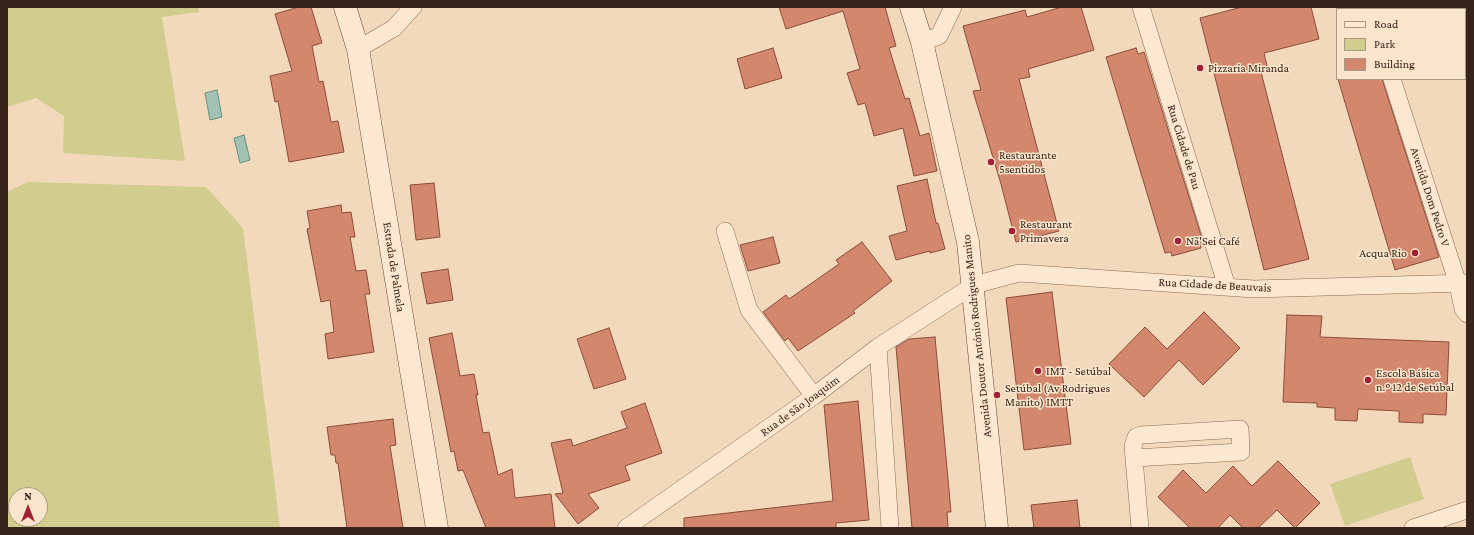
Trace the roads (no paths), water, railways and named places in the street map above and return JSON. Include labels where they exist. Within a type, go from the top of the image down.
[{"type":"street","name":"Estrada de Palmela","points":[[346,7],[358,49],[437,528]]},
{"type":"street","points":[[358,49],[394,28],[413,7]]},
{"type":"street","name":"Avenida Doutor António Rodrigues Manito","points":[[911,7],[922,42],[968,242],[974,286],[997,528]]},
{"type":"street","points":[[922,42],[939,36],[953,7]]},
{"type":"street","name":"Rua Cidade de Pau","points":[[1141,7],[1226,287]]},
{"type":"street","name":"Avenida Dom Pedro V","points":[[1392,80],[1462,283],[1464,309],[1467,314]]},
{"type":"street","points":[[725,232],[749,310],[814,396]]},
{"type":"street","name":"Rua Cidade de Beauvais","points":[[974,286],[1018,273],[1254,289],[1462,283]]},
{"type":"street","name":"Rua de São Joaquim","points":[[626,528],[673,497],[814,396],[878,347],[974,286]]},
{"type":"street","points":[[878,347],[890,528]]},
{"type":"street","points":[[1134,458],[1241,452],[1240,429],[1141,434],[1134,440],[1134,458],[1140,528]]},
{"type":"street","points":[[1414,528],[1467,510]]},
{"type":"place","name":"Pizzaria Miranda","points":[[1200,68]]},
{"type":"place","name":"Restaurante 5sentidos","points":[[991,162]]},
{"type":"place","name":"Restaurant Primavera","points":[[1012,231]]},
{"type":"place","name":"Nã'Sei Café","points":[[1178,241]]},
{"type":"place","name":"Acqua Rio","points":[[1415,253]]},
{"type":"place","name":"IMT - Setúbal","points":[[1038,371]]},
{"type":"place","name":"Escola Básica n.º 12 de Setúbal","points":[[1368,380]]},
{"type":"place","name":"Setúbal (Av Rodrigues Manito) IMTT","points":[[997,395]]}]
